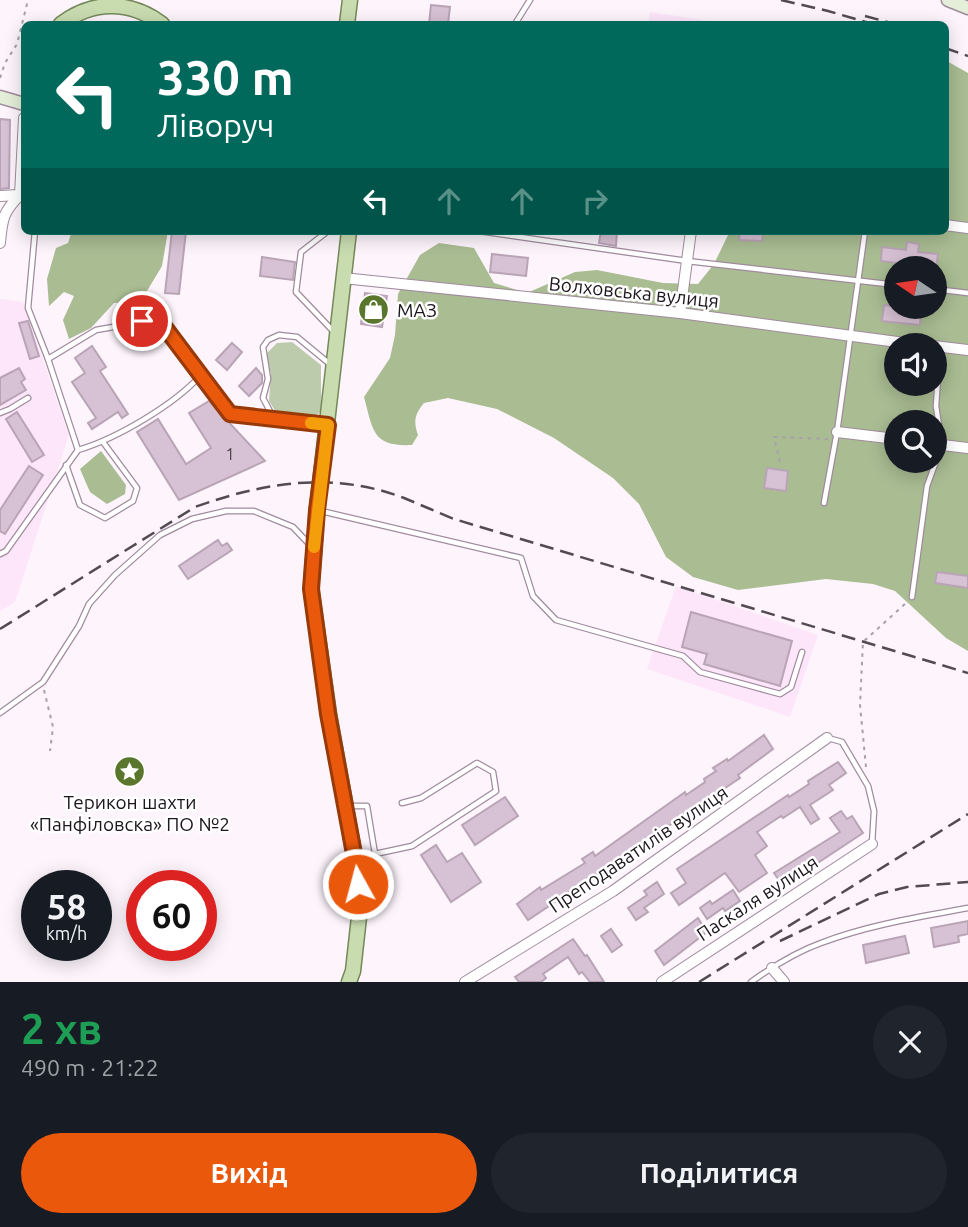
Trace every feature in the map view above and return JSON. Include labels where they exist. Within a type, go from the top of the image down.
[{"type":"main road","points":[[948,0],[968,8]]},
{"type":"main road","points":[[66,21],[88,8],[104,5],[138,11],[156,21]]},
{"type":"main road","points":[[0,97],[21,103]]},
{"type":"main road","points":[[348,235],[317,510],[311,589],[328,714],[355,859],[360,908],[354,971],[349,982]]},
{"type":"street","points":[[0,196],[21,197]]},
{"type":"street","points":[[0,243],[2,218],[9,206],[21,198]]},
{"type":"street","points":[[949,226],[968,228]]},
{"type":"street","points":[[680,313],[690,235]]},
{"type":"street","name":"Волховська вулиця","points":[[343,278],[680,313],[884,340]]},
{"type":"street","points":[[947,348],[968,351]]},
{"type":"street","points":[[836,435],[884,438]]},
{"type":"street","points":[[947,445],[968,448]]},
{"type":"street","name":"Преподаватилів вулиця","points":[[465,982],[613,891],[827,738]]},
{"type":"street","name":"Паскаля вулиця","points":[[662,982],[872,844]]},
{"type":"street","points":[[772,968],[784,982]]},
{"type":"lane","points":[[517,21],[530,0]]},
{"type":"lane","points":[[35,235],[28,308],[78,450]]},
{"type":"lane","points":[[323,235],[301,252],[296,292],[337,335]]},
{"type":"lane","points":[[507,235],[687,261],[884,283]]},
{"type":"lane","points":[[824,503],[864,235]]},
{"type":"lane","points":[[947,291],[968,293]]},
{"type":"lane","points":[[48,359],[96,330],[142,321],[163,325],[230,414],[328,425]]},
{"type":"lane","points":[[274,419],[262,398],[268,379],[263,349],[268,340],[279,335],[297,337],[334,368]]},
{"type":"lane","points":[[0,554],[6,551],[65,464],[78,450],[103,442],[187,391],[201,375]]},
{"type":"lane","points":[[0,413],[27,398]]},
{"type":"lane","points":[[65,464],[80,505],[105,518],[133,501],[137,488],[103,442]]},
{"type":"lane","points":[[912,597],[930,473]]},
{"type":"lane","points":[[317,510],[521,558],[533,596],[556,620],[683,656],[700,672],[780,694],[791,687],[802,652]]},
{"type":"lane","points":[[0,713],[43,682],[79,626],[89,604],[160,535],[192,519],[226,511],[254,511],[293,527],[314,549]]},
{"type":"lane","points":[[827,738],[842,742],[868,786],[874,811],[872,844]]},
{"type":"lane","points":[[355,859],[412,846],[496,791],[493,772],[477,763],[421,798],[402,803]]},
{"type":"lane","points":[[345,807],[367,806],[375,854]]},
{"type":"lane","points":[[751,982],[820,943],[890,923],[968,908]]},
{"type":"path","points":[[23,21],[28,0]]},
{"type":"path","points":[[0,78],[5,63],[17,44],[21,28]]},
{"type":"path","points":[[780,462],[774,437],[836,435]]},
{"type":"path","points":[[868,786],[860,705],[863,642],[912,597]]},
{"type":"path","points":[[43,682],[52,727],[50,751]]},
{"type":"shaded area","points":[[650,12],[709,21],[648,21]]},
{"type":"shaded area","points":[[0,299],[23,302],[69,435],[15,602],[0,611]]},
{"type":"shaded area","points":[[676,586],[818,635],[790,717],[647,669]]},
{"type":"green space","points":[[949,62],[968,73],[968,651],[946,638],[895,591],[873,584],[826,579],[738,590],[693,577],[666,557],[639,504],[613,478],[554,438],[497,409],[448,398],[424,403],[416,418],[418,435],[412,445],[389,443],[376,434],[364,397],[390,358],[395,335],[398,294],[420,255],[439,243],[474,248],[494,283],[527,293],[575,272],[597,270],[663,283],[698,284],[714,264],[728,235],[949,235]]},
{"type":"green space","points":[[71,235],[167,235],[162,266],[141,301],[114,303],[91,328],[69,339],[63,320],[74,296],[64,292],[49,306],[47,279],[56,248],[68,243]]},
{"type":"green space","points":[[292,342],[321,365],[321,411],[314,418],[277,414],[269,401],[271,374],[266,354],[277,343]]},
{"type":"green space","points":[[101,451],[126,485],[125,494],[107,504],[90,492],[80,469]]},
{"type":"building","points":[[431,5],[450,7],[448,21],[429,21]]},
{"type":"building","points":[[0,119],[10,120],[9,188],[0,189]]},
{"type":"building","points":[[172,235],[186,235],[179,294],[165,293]]},
{"type":"building","points":[[600,235],[617,235],[616,246],[599,243]]},
{"type":"building","points":[[740,235],[763,235],[762,241],[739,240]]},
{"type":"building","points":[[907,242],[919,244],[918,252],[938,256],[884,256],[884,261],[881,261],[882,247],[906,250]]},
{"type":"building","points":[[492,254],[528,258],[526,276],[490,272]]},
{"type":"building","points":[[262,257],[295,262],[293,280],[260,276]]},
{"type":"building","name":"МАЗ","points":[[365,293],[387,296],[382,327],[361,324]]},
{"type":"building","points":[[884,305],[884,319],[920,319],[920,325],[882,321]]},
{"type":"building","points":[[28,321],[39,356],[30,359],[19,323]]},
{"type":"building","points":[[232,343],[242,352],[227,370],[216,360]]},
{"type":"building","points":[[92,346],[106,367],[100,371],[128,414],[122,418],[118,412],[92,429],[88,423],[96,418],[72,382],[85,373],[75,358]]},
{"type":"building","points":[[19,368],[25,379],[21,382],[26,390],[0,405],[0,378]]},
{"type":"building","points":[[256,368],[262,375],[262,383],[249,396],[239,386]]},
{"type":"building","points":[[209,401],[265,461],[179,500],[137,432],[158,419],[186,464],[211,448],[189,413]]},
{"type":"building","points":[[17,412],[44,455],[32,462],[6,419]]},
{"type":"building","points":[[29,466],[43,475],[5,534],[0,531],[0,510]]},
{"type":"building","points":[[767,468],[788,471],[786,491],[764,488]]},
{"type":"building","points":[[218,540],[222,546],[227,543],[232,550],[188,579],[179,566]]},
{"type":"building","points":[[937,572],[968,576],[968,588],[935,583]]},
{"type":"building","points":[[691,612],[792,641],[780,686],[704,664],[707,654],[682,647]]},
{"type":"building","points":[[764,735],[773,749],[738,775],[740,778],[528,920],[517,904],[540,887],[541,890],[585,863],[582,859],[593,852],[595,856],[685,792],[686,795],[705,782],[704,779],[716,771],[713,768],[727,759],[728,761]]},
{"type":"building","points":[[838,762],[846,773],[829,785],[833,790],[810,805],[819,819],[811,824],[800,807],[757,832],[767,846],[755,855],[767,873],[739,892],[725,873],[679,905],[671,893],[686,883],[677,869],[788,795],[789,797],[809,784],[808,781]]},
{"type":"building","points":[[505,797],[518,816],[475,845],[462,825]]},
{"type":"building","points":[[841,811],[847,819],[852,816],[863,833],[783,886],[774,873],[840,832],[830,818]]},
{"type":"building","points":[[436,845],[447,862],[462,853],[481,882],[451,902],[421,855]]},
{"type":"building","points":[[657,882],[664,894],[644,908],[648,912],[636,920],[628,908],[647,895],[644,891]]},
{"type":"building","points":[[733,890],[740,901],[707,919],[700,908],[710,901],[712,904]]},
{"type":"building","points":[[698,918],[707,932],[664,965],[655,951]]},
{"type":"building","points":[[968,921],[968,934],[958,936],[959,942],[934,947],[931,928]]},
{"type":"building","points":[[611,929],[622,945],[612,952],[601,936]]},
{"type":"building","points":[[905,936],[909,953],[866,963],[863,945]]},
{"type":"building","points":[[573,939],[604,982],[590,982],[582,972],[579,974],[568,957],[543,974],[546,978],[541,982],[519,982],[515,977]]},
{"type":"railway","points":[[781,0],[863,21]]},
{"type":"railway","points":[[865,16],[884,21]]},
{"type":"railway","points":[[949,49],[968,56]]},
{"type":"railway","points":[[0,629],[195,507],[247,491],[325,482],[378,490],[454,519],[968,673]]},
{"type":"railway","points":[[699,982],[968,814]]},
{"type":"railway","points":[[780,941],[879,894],[907,887],[968,882]]},
{"type":"slow traffic","points":[[311,423],[328,425],[314,547]]},
{"type":"place","name":"МАЗ","points":[[374,310]]},
{"type":"place","name":"Терикон шахти «Панфiловска» ПО №2","points":[[130,771]]},
{"type":"route","points":[[142,321],[163,325],[230,414],[328,425],[317,510],[311,589],[328,714],[358,884]]}]
